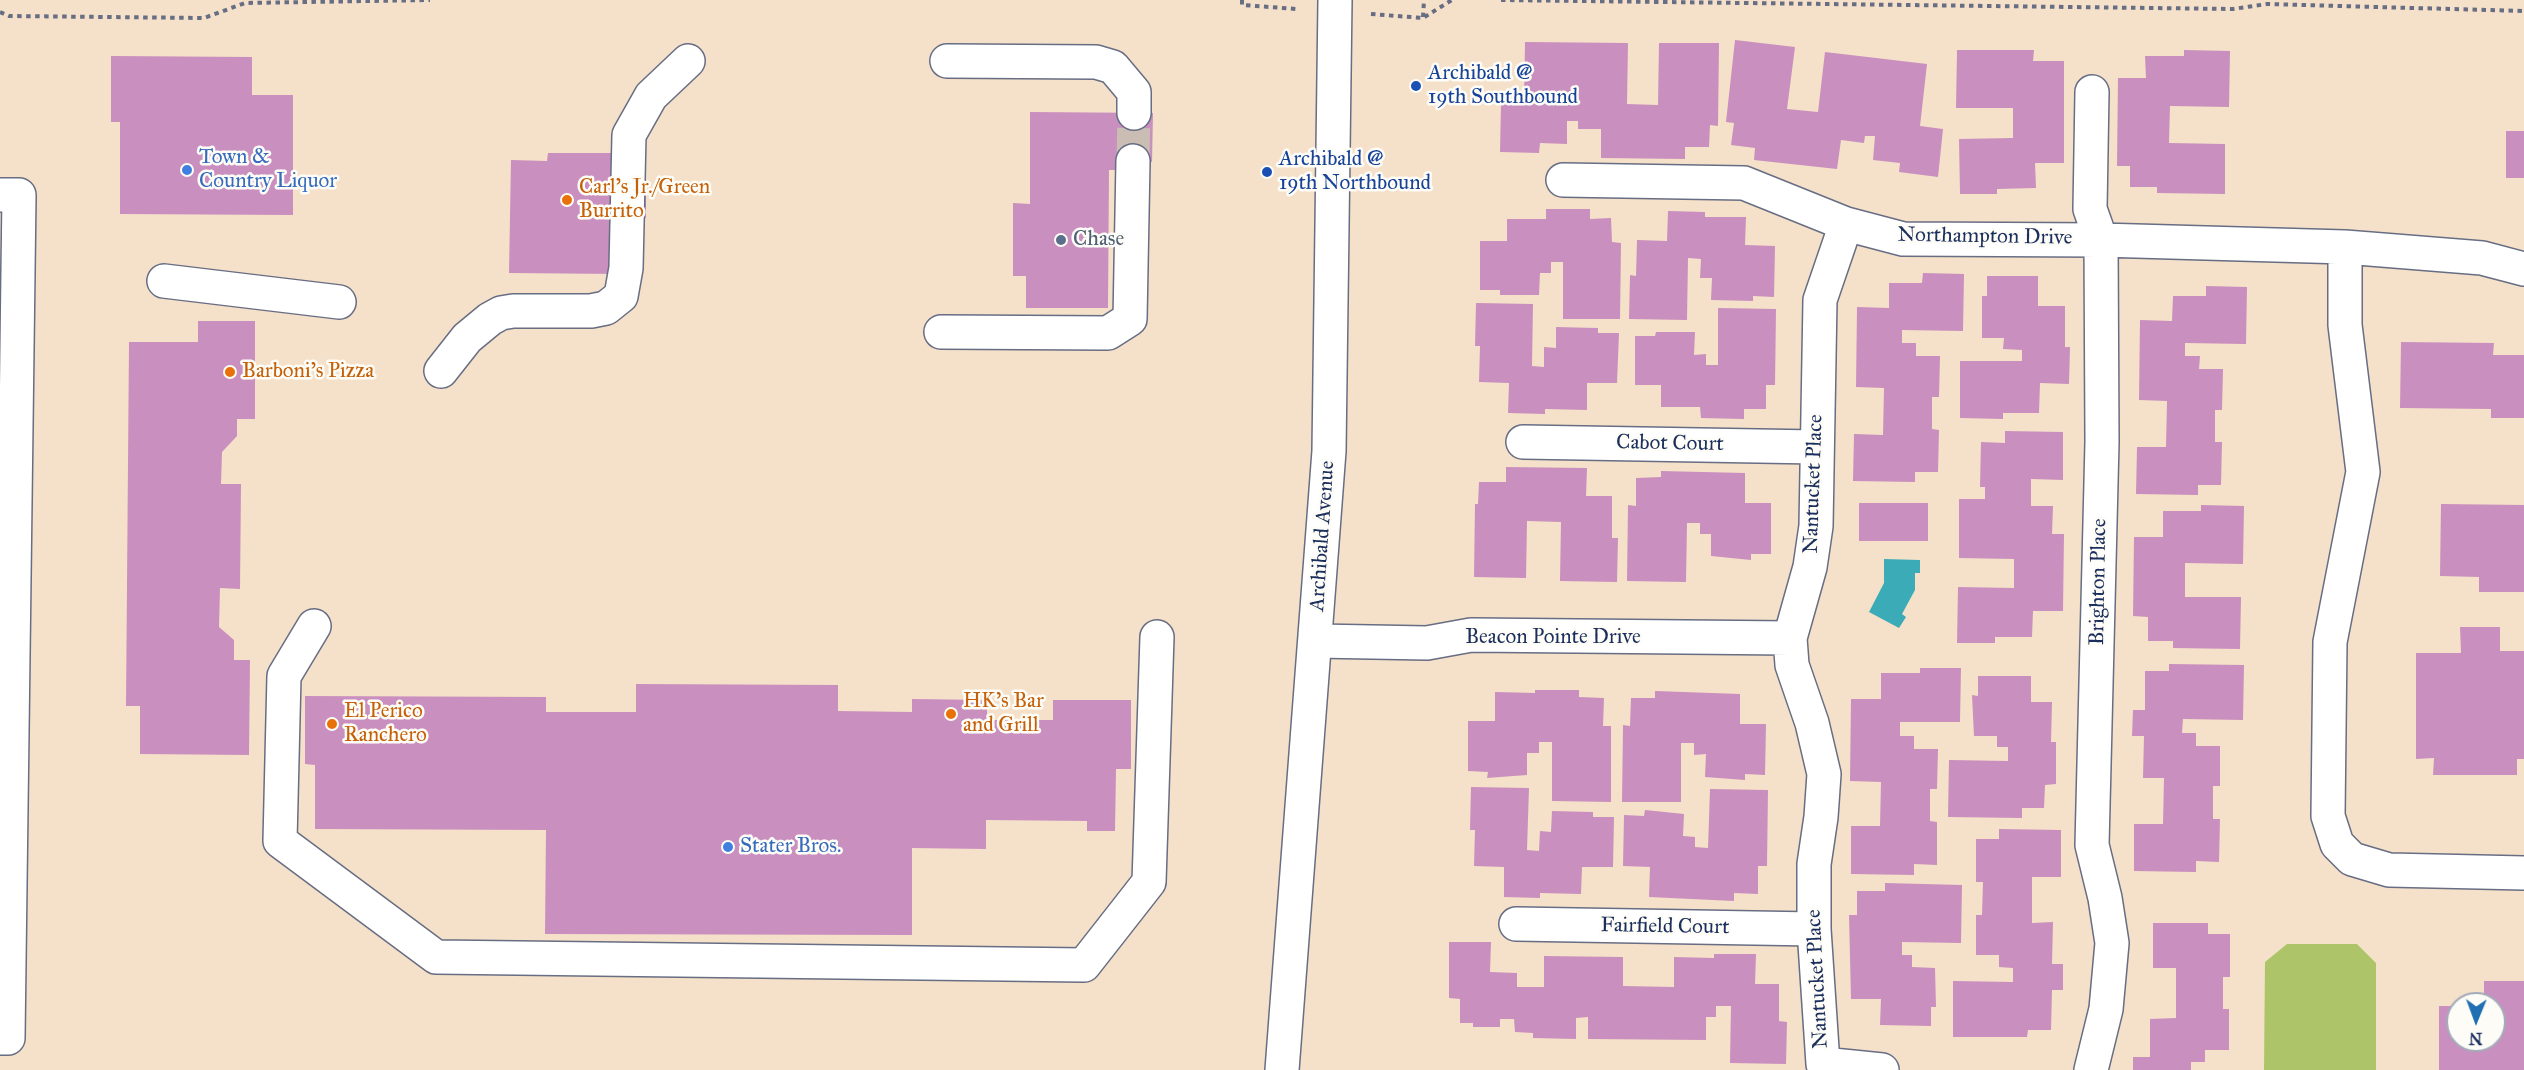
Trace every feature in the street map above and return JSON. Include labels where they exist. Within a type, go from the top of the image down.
[{"type":"street","name":"Archibald Avenue","points":[[1282,1070],[1329,451],[1335,0]]},
{"type":"street","points":[[441,371],[467,338],[501,313],[591,311],[606,308],[621,296],[626,268],[629,135],[651,96],[688,61]]},
{"type":"street","points":[[947,61],[1096,62],[1113,67],[1134,92],[1134,113]]},
{"type":"street","name":"Brighton Place","points":[[2091,1070],[2106,1009],[2112,943],[2105,898],[2092,845],[2102,442],[2101,240],[2090,209],[2092,92]]},
{"type":"street","points":[[941,332],[1108,333],[1130,319],[1133,161]]},
{"type":"street","name":"Northampton Drive","points":[[1563,180],[1744,183],[1846,224],[1903,239],[2101,240],[2345,247],[2482,258],[2524,269]]},
{"type":"street","points":[[0,195],[19,195],[8,1038],[0,1038]]},
{"type":"street","name":"Nantucket Place","points":[[1846,224],[1820,300],[1816,526],[1810,567],[1790,638],[1792,665],[1812,723],[1824,774],[1814,864],[1814,929],[1823,1064],[1882,1070]]},
{"type":"street","points":[[2345,247],[2345,325],[2363,472],[2330,642],[2328,816],[2337,844],[2352,860],[2389,870],[2524,873]]},
{"type":"street","points":[[164,280],[339,302]]},
{"type":"street","name":"Cabot Court","points":[[1523,442],[1816,447]]},
{"type":"street","points":[[314,626],[284,676],[280,841],[436,957],[1084,965],[1149,882],[1157,637]]},
{"type":"street","name":"Beacon Pointe Drive","points":[[1316,641],[1427,643],[1471,635],[1790,638]]},
{"type":"street","name":"Fairfield Court","points":[[1516,924],[1814,929]]},
{"type":"path","points":[[0,12],[9,16],[204,18],[245,3],[430,0]]},
{"type":"path","points":[[1236,0],[1242,5]]},
{"type":"path","points":[[1424,0],[1423,18],[1452,0]]},
{"type":"path","points":[[1501,0],[2221,9],[2267,4],[2524,11]]},
{"type":"green space","points":[[2287,944],[2357,944],[2376,963],[2376,1070],[2264,1070],[2265,962]]},
{"type":"water","points":[[1884,559],[1920,560],[1920,573],[1915,573],[1915,590],[1902,614],[1906,617],[1899,628],[1869,612],[1884,583]]},
{"type":"building","points":[[1735,40],[1795,47],[1787,109],[1818,112],[1825,52],[1927,64],[1920,126],[1943,129],[1938,177],[1899,172],[1900,163],[1873,160],[1875,136],[1865,136],[1864,143],[1841,140],[1837,169],[1754,160],[1755,148],[1731,145],[1734,123],[1726,122]]},
{"type":"building","points":[[1525,42],[1628,43],[1627,104],[1658,105],[1659,43],[1719,43],[1718,126],[1710,125],[1709,147],[1685,147],[1685,159],[1601,158],[1601,129],[1578,129],[1578,121],[1567,121],[1567,144],[1540,143],[1539,153],[1500,152],[1501,104],[1524,104]]},
{"type":"building","points":[[1957,50],[2034,50],[2033,61],[2064,61],[2064,163],[2035,163],[2036,188],[1997,189],[1997,194],[1960,194],[1959,139],[2013,138],[2013,108],[1956,108]]},
{"type":"building","points":[[2184,50],[2230,51],[2229,107],[2170,106],[2169,143],[2225,144],[2225,194],[2157,193],[2157,187],[2130,187],[2130,166],[2117,166],[2118,78],[2146,78],[2145,56],[2184,56]]},
{"type":"building","points":[[111,56],[252,57],[252,95],[293,95],[293,215],[120,214],[120,122],[111,122]]},
{"type":"building","name":"Chase","points":[[1030,112],[1153,113],[1152,162],[1133,161],[1119,170],[1109,170],[1108,308],[1026,308],[1026,276],[1013,276],[1013,203],[1030,204]]},
{"type":"building","points":[[2506,131],[2524,131],[2524,178],[2506,178]]},
{"type":"building","name":"Carl's Jr./Green Burrito","points":[[548,153],[625,153],[625,181],[646,181],[646,218],[624,219],[619,274],[509,273],[511,160],[547,161]]},
{"type":"building","points":[[1546,209],[1590,209],[1590,219],[1611,218],[1612,242],[1621,243],[1620,319],[1563,319],[1563,262],[1551,262],[1551,273],[1540,273],[1539,295],[1500,295],[1500,290],[1480,290],[1480,241],[1507,241],[1507,219],[1546,219]]},
{"type":"building","points":[[1668,211],[1705,212],[1705,217],[1746,217],[1745,245],[1775,246],[1774,297],[1753,296],[1753,301],[1711,300],[1712,278],[1700,278],[1701,259],[1688,258],[1687,320],[1629,319],[1630,275],[1636,276],[1637,240],[1667,241]]},
{"type":"building","points":[[1923,273],[1964,274],[1963,331],[1902,330],[1902,343],[1916,343],[1916,356],[1940,356],[1939,397],[1932,397],[1932,429],[1939,430],[1938,472],[1915,472],[1915,482],[1853,481],[1854,434],[1883,435],[1884,388],[1856,387],[1857,307],[1889,308],[1889,283],[1922,283]]},
{"type":"building","points":[[1987,276],[2038,276],[2038,306],[2065,306],[2065,347],[2070,347],[2069,384],[2040,383],[2039,413],[2003,413],[2003,419],[1960,418],[1960,361],[2022,361],[2022,350],[2003,349],[2004,338],[1982,338],[1982,296],[1987,296]]},
{"type":"building","points":[[2206,286],[2247,287],[2246,344],[2185,343],[2185,356],[2200,356],[2199,369],[2223,369],[2222,410],[2215,410],[2215,442],[2222,442],[2221,485],[2198,485],[2198,495],[2136,494],[2137,447],[2166,447],[2167,401],[2139,400],[2140,320],[2172,321],[2173,296],[2206,296]]},
{"type":"building","points":[[1476,303],[1533,304],[1532,366],[1544,367],[1544,347],[1556,348],[1556,327],[1598,328],[1598,333],[1619,333],[1617,383],[1587,383],[1587,410],[1545,409],[1545,414],[1508,413],[1509,383],[1479,382],[1480,346],[1475,346]]},
{"type":"building","points":[[1718,308],[1776,309],[1775,385],[1766,385],[1766,409],[1744,409],[1744,419],[1701,418],[1700,407],[1661,407],[1661,385],[1635,385],[1635,336],[1655,336],[1656,332],[1695,332],[1694,355],[1706,354],[1706,365],[1718,365]]},
{"type":"building","points":[[198,321],[255,321],[255,419],[237,419],[237,436],[222,452],[221,484],[241,484],[240,589],[220,588],[219,627],[234,640],[234,660],[250,660],[249,755],[140,754],[140,706],[126,706],[129,342],[198,342]]},
{"type":"building","points":[[2401,342],[2494,343],[2493,355],[2524,355],[2524,418],[2491,418],[2491,409],[2400,408]]},
{"type":"building","points":[[2005,431],[2063,432],[2063,480],[2031,479],[2031,506],[2053,506],[2052,534],[2064,534],[2063,611],[2033,611],[2032,637],[1995,637],[1995,643],[1957,643],[1958,587],[2014,588],[2014,559],[1959,558],[1959,499],[1985,499],[1985,487],[1980,487],[1981,442],[2005,443]]},
{"type":"building","points":[[1506,467],[1587,468],[1586,496],[1612,496],[1612,538],[1618,538],[1617,582],[1560,581],[1561,522],[1527,521],[1526,578],[1474,577],[1475,504],[1478,504],[1479,482],[1506,482]]},
{"type":"building","points":[[1661,471],[1745,473],[1745,503],[1771,503],[1771,554],[1751,554],[1751,560],[1711,556],[1711,534],[1700,534],[1700,523],[1687,523],[1686,582],[1627,581],[1628,505],[1636,506],[1636,478],[1661,477]]},
{"type":"building","points":[[1859,503],[1928,503],[1928,541],[1859,541]]},
{"type":"building","points":[[2441,504],[2524,505],[2524,592],[2479,592],[2479,577],[2440,576]]},
{"type":"building","points":[[2201,505],[2244,506],[2243,564],[2185,563],[2185,597],[2241,597],[2240,649],[2173,648],[2173,641],[2148,641],[2148,617],[2133,616],[2134,537],[2163,537],[2163,511],[2201,511]]},
{"type":"building","points":[[2460,627],[2500,627],[2500,651],[2524,651],[2524,759],[2517,759],[2517,775],[2433,775],[2434,758],[2416,759],[2416,653],[2461,653]]},
{"type":"building","points":[[2169,664],[2244,665],[2243,720],[2183,719],[2182,733],[2196,733],[2196,746],[2220,746],[2220,786],[2213,786],[2213,819],[2220,819],[2219,862],[2196,861],[2196,872],[2134,871],[2134,824],[2163,824],[2164,778],[2143,778],[2144,736],[2132,736],[2133,710],[2145,710],[2145,671],[2169,671]]},
{"type":"building","points":[[1920,668],[1961,668],[1960,722],[1900,722],[1900,736],[1914,736],[1914,749],[1938,749],[1937,789],[1930,789],[1930,821],[1937,822],[1937,865],[1914,864],[1914,875],[1851,874],[1851,826],[1880,826],[1881,782],[1850,781],[1851,699],[1881,699],[1881,673],[1920,673]]},
{"type":"building","points":[[1978,676],[2031,676],[2031,702],[2052,702],[2051,742],[2056,742],[2056,784],[2045,785],[2044,808],[2022,808],[2022,818],[1948,817],[1949,760],[2008,761],[2008,747],[1997,747],[1997,736],[1974,736],[1972,695],[1978,696]]},
{"type":"building","points":[[636,684],[838,685],[838,711],[912,712],[912,699],[987,700],[987,720],[1053,720],[1053,700],[1131,700],[1131,769],[1116,769],[1115,831],[1087,831],[1087,821],[986,820],[986,849],[912,848],[912,935],[545,934],[546,830],[315,829],[315,765],[305,764],[305,696],[546,697],[546,712],[636,712]]},
{"type":"building","points":[[1535,690],[1579,690],[1579,697],[1604,698],[1603,726],[1611,726],[1611,802],[1552,801],[1552,742],[1539,742],[1539,753],[1527,753],[1527,775],[1487,778],[1488,772],[1468,771],[1468,721],[1495,721],[1495,692],[1535,693]]},
{"type":"building","points":[[1655,691],[1740,694],[1740,724],[1766,724],[1765,775],[1745,774],[1745,780],[1705,777],[1706,754],[1694,755],[1694,743],[1681,743],[1681,802],[1622,802],[1623,725],[1630,726],[1631,698],[1655,698]]},
{"type":"building","points":[[1471,787],[1529,788],[1527,850],[1539,851],[1540,831],[1551,832],[1552,811],[1593,812],[1593,817],[1614,817],[1613,867],[1582,867],[1581,894],[1540,893],[1540,898],[1504,897],[1504,867],[1474,866],[1475,830],[1470,830]]},
{"type":"building","points":[[1710,789],[1768,790],[1767,866],[1758,866],[1758,894],[1734,893],[1734,901],[1649,897],[1650,867],[1623,866],[1624,815],[1644,816],[1645,810],[1684,814],[1683,836],[1695,837],[1695,847],[1708,848]]},
{"type":"building","points":[[1999,829],[2061,830],[2061,877],[2032,877],[2032,923],[2053,922],[2052,964],[2063,964],[2063,990],[2052,990],[2051,1030],[2028,1030],[2027,1037],[1953,1037],[1953,981],[2013,982],[2013,968],[1999,967],[1999,955],[1976,955],[1976,915],[1982,915],[1983,882],[1976,882],[1976,839],[1999,839]]},
{"type":"building","points":[[1885,883],[1962,885],[1961,943],[1902,942],[1902,955],[1912,955],[1912,967],[1935,968],[1936,1007],[1931,1007],[1931,1026],[1880,1025],[1881,999],[1851,999],[1849,915],[1857,915],[1857,891],[1885,891]]},
{"type":"building","points":[[2153,923],[2208,923],[2208,934],[2230,934],[2230,977],[2223,977],[2223,1009],[2229,1009],[2229,1050],[2205,1050],[2205,1062],[2191,1062],[2191,1070],[2133,1070],[2133,1057],[2150,1057],[2150,1019],[2176,1018],[2176,968],[2153,968]]},
{"type":"building","points":[[1449,942],[1491,942],[1490,972],[1517,973],[1517,987],[1544,987],[1544,956],[1623,957],[1623,986],[1674,987],[1674,957],[1714,958],[1714,954],[1756,954],[1755,984],[1779,984],[1779,1021],[1787,1022],[1786,1064],[1730,1063],[1731,1006],[1716,1006],[1716,1017],[1706,1017],[1706,1040],[1588,1039],[1588,1017],[1576,1018],[1576,1039],[1533,1038],[1533,1033],[1515,1032],[1514,1019],[1500,1019],[1500,1027],[1473,1027],[1473,1023],[1460,1023],[1460,999],[1449,998]]},
{"type":"building","points":[[2484,981],[2524,981],[2524,1070],[2439,1070],[2439,1006],[2446,1006],[2446,1052],[2506,1052],[2506,992],[2484,992]]},
{"type":"tunnel","points":[[1133,161],[1134,113]]},
{"type":"place","name":"Archibald @ 19th Southbound","points":[[1416,86]]},
{"type":"place","name":"Town & Country Liquor","points":[[187,170]]},
{"type":"place","name":"Archibald @ 19th Northbound","points":[[1267,172]]},
{"type":"place","name":"Carl's Jr./Green Burrito","points":[[567,200]]},
{"type":"place","name":"Chase","points":[[1061,240]]},
{"type":"place","name":"Barboni's Pizza","points":[[230,372]]},
{"type":"place","name":"HK's Bar and Grill","points":[[951,714]]},
{"type":"place","name":"El Perico Ranchero","points":[[332,724]]},
{"type":"place","name":"Stater Bros.","points":[[728,847]]}]
